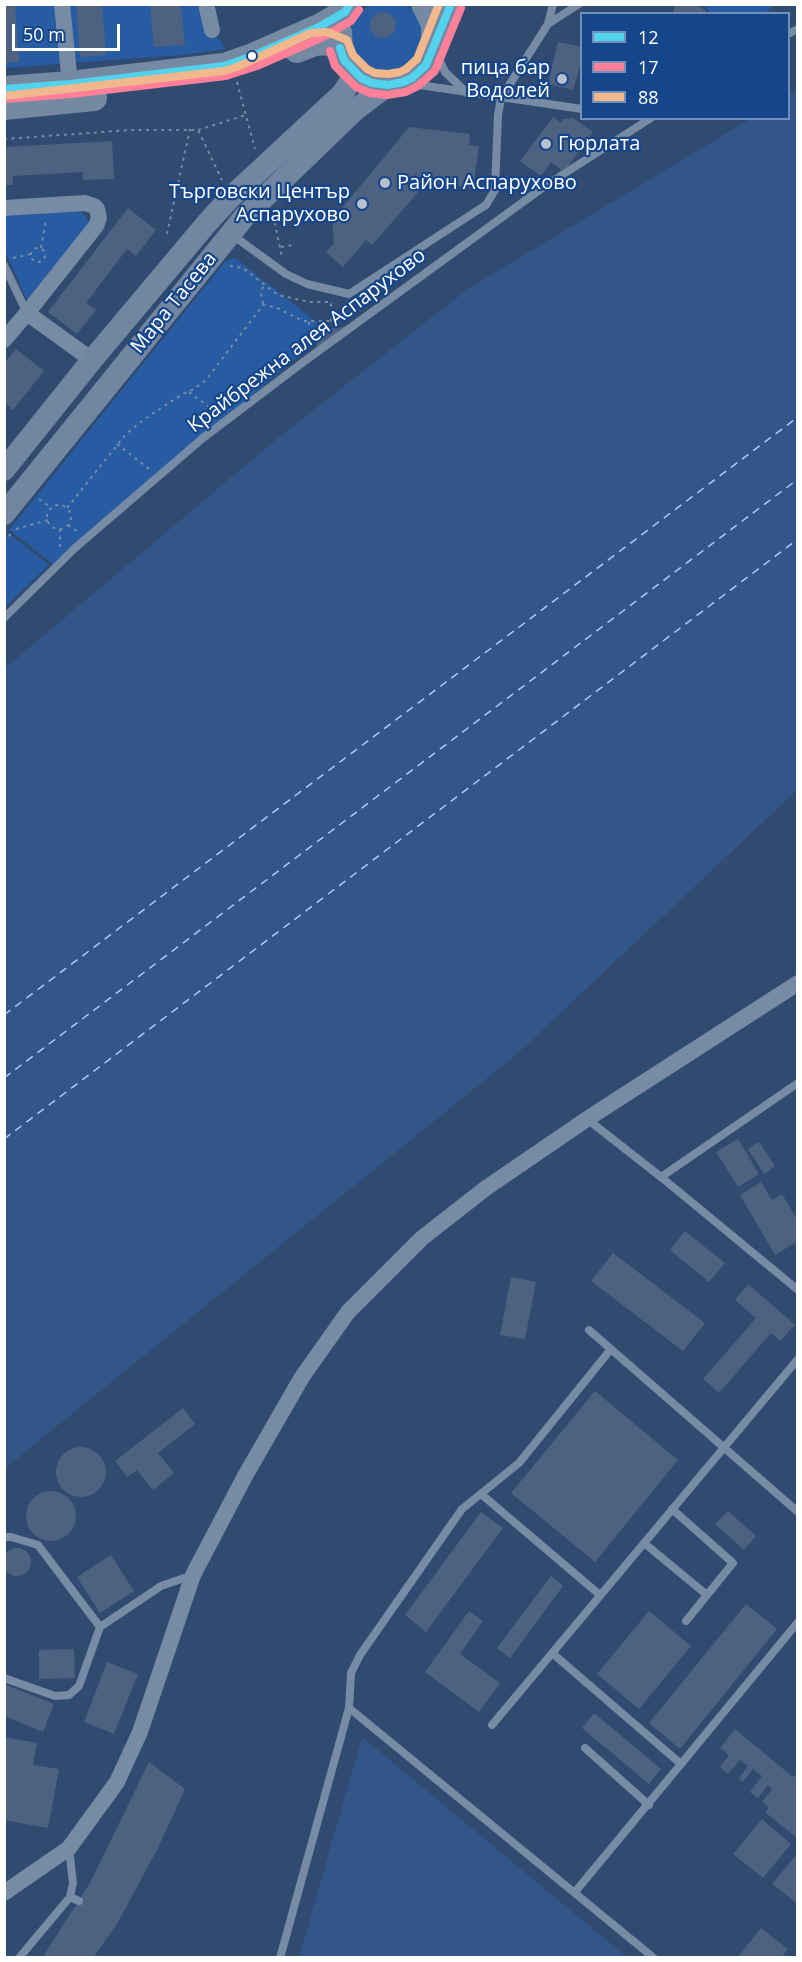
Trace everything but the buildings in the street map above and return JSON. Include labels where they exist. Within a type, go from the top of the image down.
[{"type":"main road","points":[[424,4],[434,24],[435,42]]},
{"type":"main road","points":[[4,108],[226,81],[315,43],[328,42],[361,78],[372,83],[395,84],[412,78],[426,65],[451,4]]},
{"type":"main road","points":[[4,89],[70,84],[224,66],[319,27],[347,8]]},
{"type":"main road","points":[[346,59],[339,30],[347,8]]},
{"type":"main road","name":"Мара Тасева","points":[[4,470],[92,360],[230,198],[343,93],[350,82],[346,59]]},
{"type":"main road","name":"Мара Тасева","points":[[13,522],[230,233],[355,110],[395,84]]},
{"type":"street","points":[[62,4],[70,84]]},
{"type":"street","points":[[206,4],[212,30]]},
{"type":"street","points":[[4,208],[90,204],[97,209],[99,218],[96,226],[4,340]]},
{"type":"street","points":[[27,313],[92,360]]},
{"type":"street","points":[[4,1893],[69,1848],[117,1782],[140,1732],[193,1575],[245,1476],[302,1377],[348,1312],[422,1238],[486,1188],[587,1119],[798,983]]},
{"type":"lane","points":[[230,233],[286,274],[307,284],[349,294],[486,205],[495,190],[498,115],[501,98],[548,24],[553,4]]},
{"type":"lane","points":[[548,24],[579,4]]},
{"type":"lane","points":[[435,42],[438,61],[445,72],[468,93]]},
{"type":"lane","points":[[395,84],[580,109]]},
{"type":"lane","name":"Крайбрежна алея Аспарухово","points":[[4,618],[75,548],[226,421],[545,186],[648,120]]},
{"type":"lane","points":[[4,265],[27,313]]},
{"type":"lane","points":[[661,1177],[798,1083]]},
{"type":"lane","points":[[587,1119],[798,1290]]},
{"type":"lane","points":[[589,1330],[798,1512]]},
{"type":"lane","points":[[280,1958],[349,1708],[351,1673],[360,1655],[462,1509],[519,1463],[611,1349]]},
{"type":"lane","points":[[492,1725],[798,1359]]},
{"type":"lane","points":[[481,1494],[600,1595]]},
{"type":"lane","points":[[672,1509],[733,1563],[686,1621]]},
{"type":"lane","points":[[4,1537],[38,1545],[100,1627]]},
{"type":"lane","points":[[644,1543],[707,1595]]},
{"type":"lane","points":[[4,1678],[55,1696],[69,1695],[79,1686],[100,1627],[161,1586],[193,1575]]},
{"type":"lane","points":[[575,1892],[798,1622]]},
{"type":"lane","points":[[552,1653],[681,1764]]},
{"type":"lane","points":[[349,1708],[654,1958]]},
{"type":"lane","points":[[585,1748],[649,1804]]},
{"type":"lane","points":[[21,1957],[70,1897],[73,1883],[69,1848]]},
{"type":"lane","points":[[70,1897],[79,1901]]},
{"type":"path","points":[[235,73],[257,156]]},
{"type":"path","points":[[4,139],[131,130],[198,130],[246,115]]},
{"type":"path","points":[[167,234],[190,129]]},
{"type":"path","points":[[198,130],[230,198]]},
{"type":"path","points":[[41,248],[34,248],[31,254],[34,261],[41,261],[45,253],[41,248],[49,205]]},
{"type":"path","points":[[271,207],[283,260]]},
{"type":"path","points":[[281,247],[293,245]]},
{"type":"path","points":[[4,260],[31,254]]},
{"type":"path","points":[[228,266],[243,267],[278,295],[310,302],[331,302],[331,322]]},
{"type":"path","points":[[68,508],[117,444],[146,418],[206,380],[263,305],[261,294],[264,284]]},
{"type":"path","points":[[263,305],[274,307],[303,321],[343,321],[353,326]]},
{"type":"path","points":[[309,322],[314,355]]},
{"type":"path","points":[[189,392],[226,421]]},
{"type":"path","points":[[117,444],[158,477]]},
{"type":"path","points":[[39,498],[51,508]]},
{"type":"path","points":[[57,505],[68,508],[71,518],[65,527],[56,528],[48,520],[48,512],[51,508],[57,505]]},
{"type":"path","points":[[4,542],[13,522],[48,520]]},
{"type":"shaded area","points":[[5,5],[206,5],[212,30],[226,49],[181,55],[5,68]]},
{"type":"shaded area","points":[[369,5],[407,5],[420,17],[425,41],[415,63],[393,74],[369,69],[359,61],[353,51],[350,38],[352,26],[357,15]]},
{"type":"shaded area","points":[[704,5],[776,5],[765,12],[709,12]]},
{"type":"shaded area","points":[[797,90],[797,790],[516,1055],[5,1468],[5,668],[278,438],[469,288],[748,120],[790,120],[790,94]]},
{"type":"shaded area","points":[[81,211],[89,223],[27,300],[5,251],[4,216]]},
{"type":"shaded area","points":[[234,257],[328,331],[53,564],[9,530],[224,263]]},
{"type":"shaded area","points":[[8,533],[49,565],[5,607],[5,539]]},
{"type":"shaded area","points":[[362,1737],[627,1957],[299,1957]]},
{"type":"ferry route","points":[[4,1015],[798,417]]},
{"type":"ferry route","points":[[4,1078],[798,479]]},
{"type":"ferry route","points":[[4,1139],[798,539]]},
{"type":"transit line","name":"12","points":[[4,89],[70,84],[224,66],[319,27],[345,12],[350,4]]},
{"type":"transit line","name":"88","points":[[4,96],[224,71],[311,33],[327,32],[347,40],[353,55],[367,69],[375,73],[400,72],[417,59],[439,4]]},
{"type":"transit line","name":"12","points":[[340,48],[344,60],[361,78],[372,83],[388,85],[403,82],[412,78],[426,65],[451,4]]},
{"type":"transit line","name":"17","points":[[330,51],[335,66],[356,87],[370,93],[387,95],[406,92],[418,86],[435,71],[461,8]]},
{"type":"transit line","name":"17","points":[[5,99],[71,94],[226,76],[257,66],[323,37],[351,21],[359,10]]},
{"type":"place","name":"пица бар Водолей","points":[[562,79]]},
{"type":"place","name":"Гюрлата","points":[[546,144]]},
{"type":"place","name":"Район Аспарухово","points":[[385,183]]},
{"type":"place","name":"Търговски Център Аспарухово","points":[[362,204]]}]
